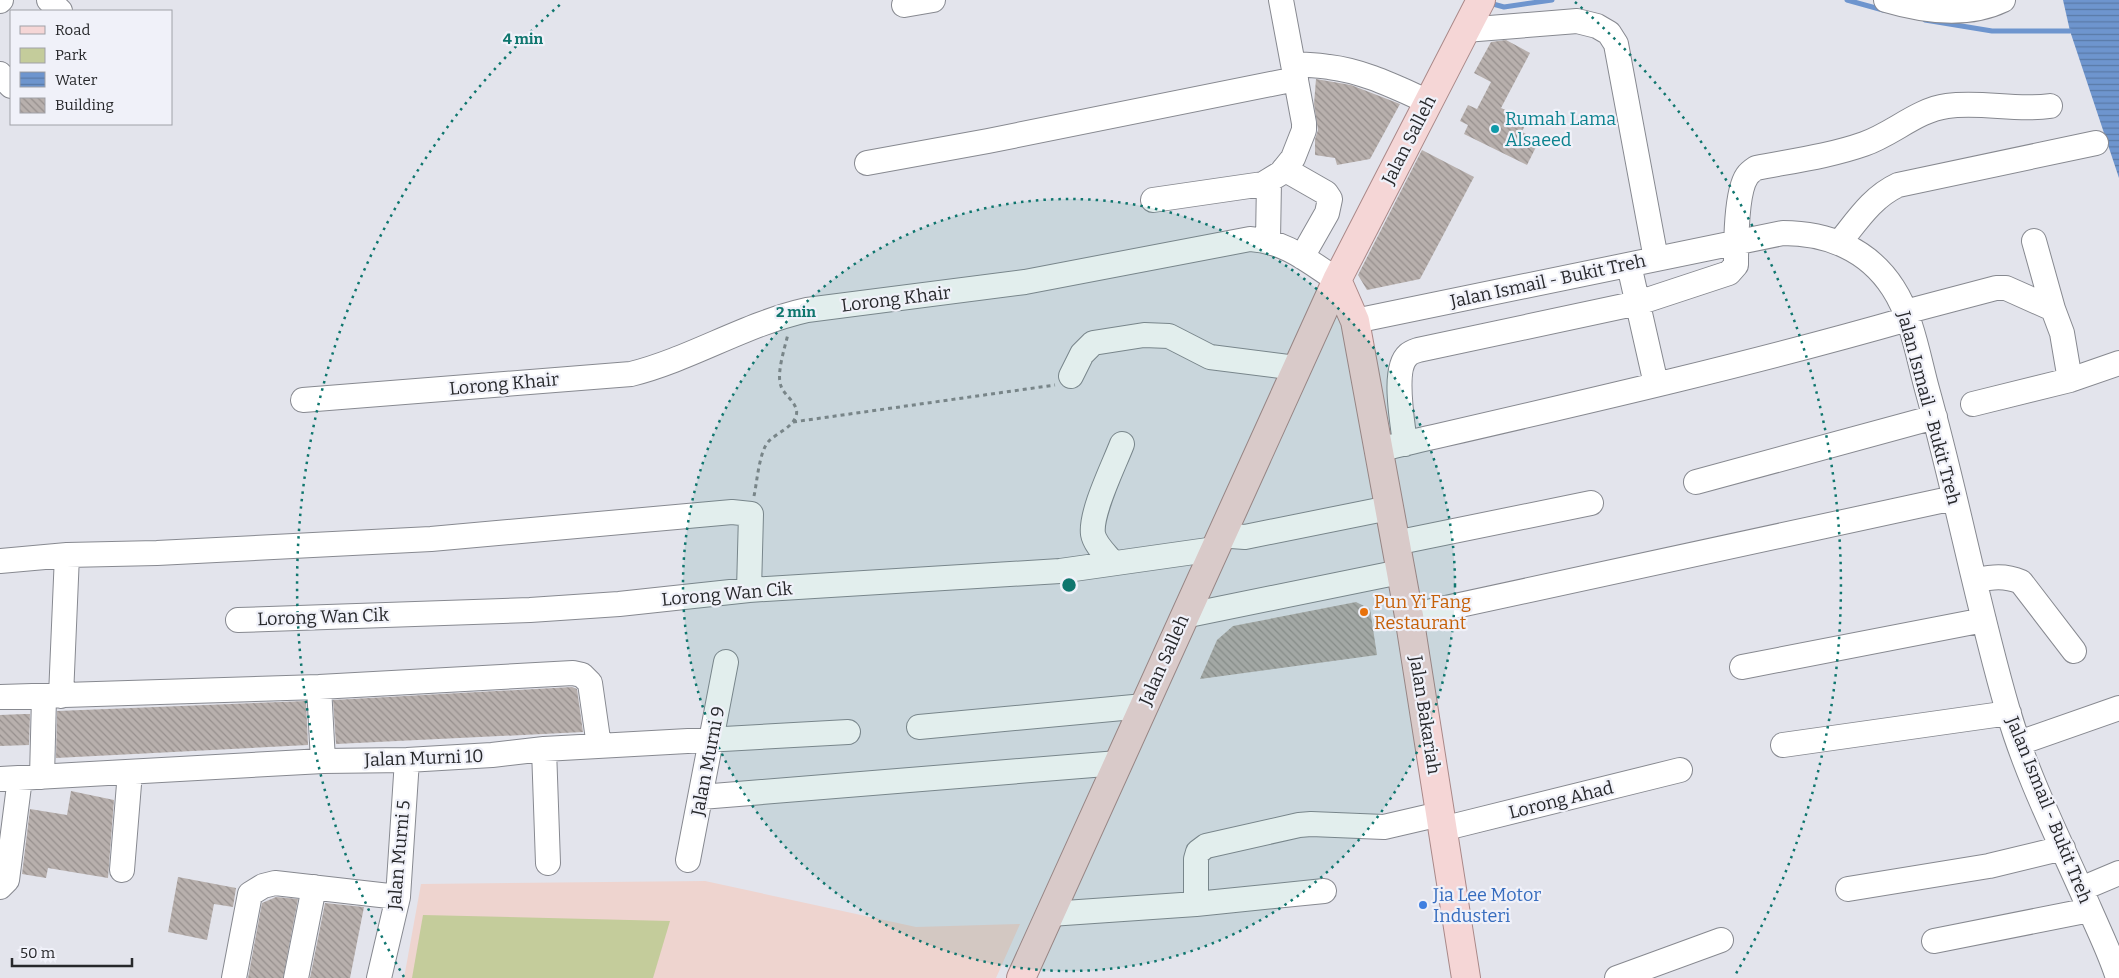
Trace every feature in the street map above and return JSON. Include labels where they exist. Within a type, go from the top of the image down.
[{"type":"main road","name":"Jalan Salleh","points":[[1021,978],[1337,280],[1481,0]]},
{"type":"main road","name":"Jalan Bakariah","points":[[1337,280],[1355,321],[1409,616],[1466,978]]},
{"type":"main road","points":[[1308,342],[1338,320],[1355,321]]},
{"type":"street","points":[[49,0],[59,10]]},
{"type":"street","points":[[904,5],[933,0]]},
{"type":"street","points":[[1152,200],[1263,184],[1277,175],[1293,158],[1304,130],[1281,0]]},
{"type":"street","points":[[1886,0],[1905,6],[1964,11],[1990,6],[2003,0]]},
{"type":"street","points":[[1465,30],[1577,22],[1597,26],[1610,34],[1616,44],[1656,259]]},
{"type":"street","points":[[867,163],[998,139],[1295,72],[1330,67],[1351,71],[1374,79],[1428,102]]},
{"type":"street","points":[[0,74],[10,85]]},
{"type":"street","points":[[1405,444],[1399,379],[1402,363],[1408,354],[1418,350],[1638,303],[1729,273],[1736,265],[1736,243],[1742,189],[1748,175],[1756,168],[1866,143],[1932,109],[1976,104],[2030,109],[2050,106]]},
{"type":"street","points":[[1838,242],[1874,200],[1898,184],[2096,143]]},
{"type":"street","points":[[1268,240],[1277,175]]},
{"type":"street","points":[[1277,175],[1326,193],[1330,199],[1327,213],[1302,257]]},
{"type":"street","name":"Jalan Ismail - Bukit Treh","points":[[1355,321],[1783,233],[1807,233],[1838,242],[1846,245],[1882,270],[1895,290],[1906,315],[1935,417],[1984,620],[2019,743],[2118,978]]},
{"type":"street","name":"Lorong Khair","points":[[303,400],[631,374],[655,368],[792,313],[1025,282],[1250,239],[1268,240],[1285,246],[1337,280]]},
{"type":"street","points":[[2034,241],[2053,309],[2062,333],[2070,380]]},
{"type":"street","points":[[1629,265],[1656,384]]},
{"type":"street","points":[[1378,450],[1837,339],[1906,315],[1996,288],[2006,288],[2053,309]]},
{"type":"street","points":[[1071,376],[1082,354],[1093,344],[1144,335],[1169,336],[1210,357],[1296,368]]},
{"type":"street","points":[[1973,404],[2070,380],[2119,363]]},
{"type":"street","points":[[1696,482],[1935,417]]},
{"type":"street","points":[[1113,563],[1098,546],[1093,534],[1093,518],[1122,444]]},
{"type":"street","points":[[1409,616],[1954,498]]},
{"type":"street","points":[[1395,543],[1591,503]]},
{"type":"street","points":[[1219,540],[1231,536],[1245,537],[1389,508]]},
{"type":"street","points":[[0,561],[67,555],[157,553],[414,540],[732,512],[751,514],[749,590]]},
{"type":"street","name":"Lorong Wan Cik","points":[[238,620],[530,610],[619,604],[749,590],[1051,572],[1113,563],[1219,540]]},
{"type":"street","points":[[0,887],[7,880],[21,778],[53,696],[67,555]]},
{"type":"street","points":[[1184,616],[1400,572]]},
{"type":"street","points":[[1975,580],[1995,576],[2011,578],[2021,582],[2074,651]]},
{"type":"street","points":[[1742,667],[1984,620]]},
{"type":"street","name":"Jalan Murni 9","points":[[688,860],[726,662]]},
{"type":"street","points":[[0,697],[318,687],[573,673],[582,675],[590,683],[599,746]]},
{"type":"street","points":[[318,687],[323,761]]},
{"type":"street","points":[[919,726],[1144,706]]},
{"type":"street","points":[[2019,743],[2119,708]]},
{"type":"street","points":[[1783,745],[2009,712]]},
{"type":"street","name":"Jalan Murni 10","points":[[21,778],[323,761],[407,760],[492,755],[544,749],[848,732]]},
{"type":"street","points":[[544,749],[548,863]]},
{"type":"street","name":"Jalan Murni 5","points":[[379,978],[398,897],[407,760]]},
{"type":"street","points":[[701,797],[1118,763]]},
{"type":"street","name":"Lorong Ahad","points":[[1196,904],[1196,859],[1198,852],[1206,846],[1299,825],[1384,827],[1441,822],[1680,770]]},
{"type":"street","points":[[122,870],[130,772]]},
{"type":"street","points":[[1848,889],[1989,866],[2064,848]]},
{"type":"street","points":[[1934,941],[2085,899],[2119,873]]},
{"type":"street","points":[[234,978],[250,894],[263,886],[275,883],[398,897]]},
{"type":"street","points":[[296,978],[314,887]]},
{"type":"street","points":[[1050,914],[1196,904],[1324,891]]},
{"type":"street","points":[[1617,978],[1721,940]]},
{"type":"path","points":[[751,514],[764,449],[768,442],[793,422],[797,415],[796,408],[781,387],[780,375],[792,313]]},
{"type":"path","points":[[793,422],[1054,386],[1071,376]]},
{"type":"shaded area","points":[[705,881],[916,927],[1020,924],[996,978],[404,978],[421,884]]},
{"type":"green space","points":[[423,915],[670,921],[653,978],[412,978]]},
{"type":"water","points":[[2063,0],[2119,0],[2119,178],[2070,31]]},
{"type":"building","points":[[1506,40],[1530,53],[1501,108],[1527,120],[1522,132],[1539,141],[1527,165],[1464,134],[1468,125],[1460,121],[1468,105],[1477,109],[1491,82],[1474,73],[1491,42]]},
{"type":"building","points":[[1316,79],[1351,85],[1400,104],[1370,159],[1337,165],[1335,158],[1315,155],[1315,139],[1318,130],[1314,104]]},
{"type":"building","points":[[1422,150],[1474,177],[1420,279],[1367,290],[1358,275]]},
{"type":"building","points":[[1356,602],[1370,609],[1377,655],[1200,679],[1217,640],[1233,626]]},
{"type":"building","points":[[572,687],[577,689],[583,732],[336,744],[333,700]]},
{"type":"building","points":[[306,701],[308,745],[56,758],[57,711]]},
{"type":"building","points":[[30,714],[29,745],[0,746],[0,715]]},
{"type":"building","points":[[71,791],[114,800],[108,878],[48,868],[46,878],[22,874],[30,809],[67,815]]},
{"type":"building","points":[[178,877],[236,888],[233,907],[214,904],[207,940],[168,932]]},
{"type":"building","points":[[276,897],[298,899],[283,978],[248,978],[262,903]]},
{"type":"building","points":[[325,903],[364,907],[350,978],[310,978]]},
{"type":"waterway","points":[[1493,4],[1504,7],[1552,0]]},
{"type":"waterway","points":[[1847,0],[1883,10]]},
{"type":"waterway","points":[[1925,20],[1992,31],[2070,31]]},
{"type":"place","name":"Rumah Lama Alsaeed","points":[[1495,129]]},
{"type":"place","name":"Pun Yi Fang Restaurant","points":[[1364,612]]},
{"type":"place","name":"Jia Lee Motor Industeri","points":[[1423,905]]}]
